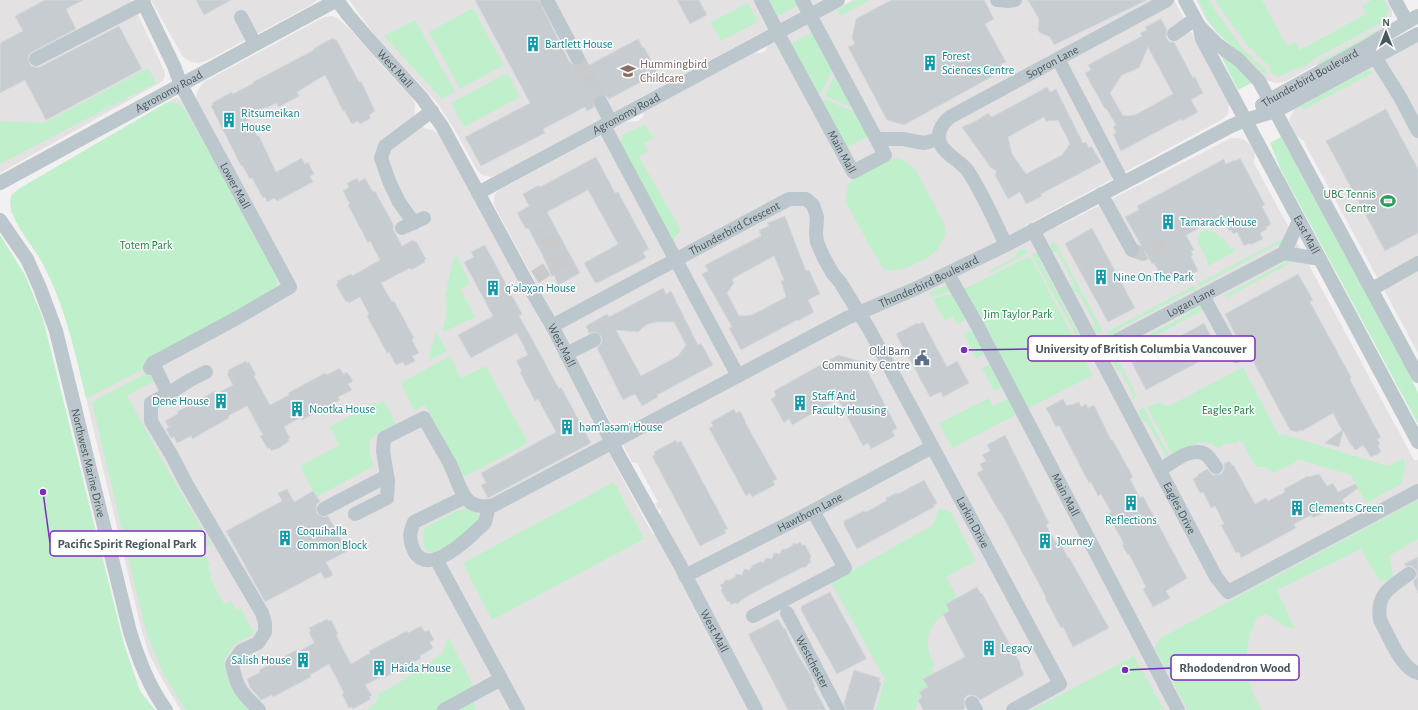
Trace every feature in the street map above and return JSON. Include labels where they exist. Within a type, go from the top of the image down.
[{"type":"street","name":"Agronomy Road","points":[[0,183],[337,0]]},
{"type":"street","name":"West Mall","points":[[337,0],[348,16],[422,98],[442,126],[478,193],[530,279],[552,326],[612,443],[756,710]]},
{"type":"street","points":[[547,0],[577,57]]},
{"type":"street","name":"Main Mall","points":[[761,0],[854,172],[886,155],[802,0]]},
{"type":"street","name":"Agronomy Road","points":[[478,193],[838,0]]},
{"type":"street","points":[[997,0],[1015,0]]},
{"type":"street","name":"Sopron Lane","points":[[940,133],[946,119],[950,116],[1166,0]]},
{"type":"street","name":"East Mall","points":[[1185,0],[1197,23],[1202,39],[1418,442]]},
{"type":"street","points":[[1395,0],[1412,19]]},
{"type":"street","points":[[36,59],[143,2]]},
{"type":"street","name":"Lower Mall","points":[[143,2],[174,66],[181,85],[290,287],[152,366],[168,394]]},
{"type":"street","points":[[242,17],[255,44]]},
{"type":"street","name":"Thunderbird Boulevard","points":[[1272,106],[1412,19]]},
{"type":"street","points":[[1174,34],[1197,23]]},
{"type":"street","name":"East Mall","points":[[1197,23],[1217,44],[1244,64],[1259,81],[1418,376]]},
{"type":"street","name":"Thunderbird Boulevard","points":[[489,507],[858,313],[917,288],[1006,245],[1101,194],[1272,106],[1375,57],[1418,34]]},
{"type":"street","points":[[1375,57],[1400,97],[1418,130]]},
{"type":"street","points":[[1058,59],[1123,183]]},
{"type":"street","points":[[601,103],[608,124],[676,260],[738,376]]},
{"type":"street","points":[[413,223],[399,202],[389,181],[381,158],[385,146],[432,110]]},
{"type":"street","points":[[877,139],[903,139],[924,143],[940,133],[943,148],[968,170],[1006,245]]},
{"type":"street","points":[[1101,194],[1132,250]]},
{"type":"street","name":"Thunderbird Crescent","points":[[552,326],[789,199],[806,199],[813,205],[817,217],[817,242],[833,274],[840,282],[858,313]]},
{"type":"street","name":"Northwest Marine Drive","points":[[0,220],[27,259],[49,310],[63,358],[130,632],[148,680],[166,710]]},
{"type":"street","points":[[1299,221],[1284,252],[1320,259]]},
{"type":"street","name":"Eagles Drive","points":[[1033,230],[1216,577],[1228,592],[1418,490]]},
{"type":"street","name":"Logan Lane","points":[[1097,351],[1284,252]]},
{"type":"street","points":[[1372,289],[1418,263]]},
{"type":"street","name":"Main Mall","points":[[952,281],[1178,710]]},
{"type":"street","points":[[1203,296],[1236,356]]},
{"type":"street","name":"Larkin Drive","points":[[858,313],[869,329],[1060,684],[1013,710]]},
{"type":"street","points":[[566,354],[594,340]]},
{"type":"street","points":[[206,372],[151,403],[151,421],[262,613],[265,623],[265,632],[258,643],[241,651],[232,664],[235,680],[241,693],[259,710]]},
{"type":"street","points":[[355,514],[387,498],[388,481],[383,452],[384,438],[424,418],[465,497],[475,505],[489,507],[484,522],[469,538],[448,554],[436,559],[427,560],[420,558],[413,549],[410,539],[410,532],[414,522],[465,497]]},
{"type":"street","name":"Hawthorn Lane","points":[[685,576],[932,447]]},
{"type":"street","points":[[1160,470],[1186,454],[1194,452],[1204,453],[1216,467]]},
{"type":"street","points":[[324,509],[387,476]]},
{"type":"street","points":[[753,616],[845,568],[812,511]]},
{"type":"street","points":[[436,559],[518,710]]},
{"type":"street","points":[[1409,574],[1388,589],[1383,596],[1379,614],[1380,620],[1403,662],[1409,669],[1418,672]]},
{"type":"street","name":"Westchester","points":[[787,613],[838,710]]},
{"type":"street","points":[[444,710],[501,679]]},
{"type":"shaded area","points":[[0,0],[131,0],[164,70],[165,75],[163,81],[0,173]]},
{"type":"shaded area","points":[[151,0],[317,0],[311,5],[206,61],[199,63],[191,62],[183,57]]},
{"type":"shaded area","points":[[349,0],[822,0],[491,177],[482,175],[477,170],[456,132],[438,104],[379,41]]},
{"type":"shaded area","points":[[852,0],[1174,0],[1228,100],[1228,114],[1223,119],[1025,226],[1057,227],[1231,138],[1241,138],[1251,145],[1255,153],[1254,163],[1414,460],[1418,460],[1418,710],[181,710],[149,654],[141,628],[69,328],[55,289],[42,262],[11,212],[10,202],[13,193],[175,98],[178,98],[184,104],[196,102],[197,91],[204,82],[324,17],[333,16],[337,18],[350,29],[410,95],[415,104],[414,117],[424,128],[433,130],[441,136],[597,426],[615,465],[653,535],[662,509],[659,510],[655,504],[658,502],[637,463],[632,462],[494,205],[495,194],[499,190],[626,122],[638,121],[644,116],[643,112],[756,52],[765,52],[768,45]]},
{"type":"shaded area","points":[[1196,0],[1387,0],[1392,10],[1392,16],[1384,28],[1284,82],[1276,83],[1265,80],[1248,59],[1217,33],[1207,21]]},
{"type":"shaded area","points":[[1418,41],[1418,353],[1303,140],[1296,135],[1289,120],[1293,111],[1300,104]]},
{"type":"green space","points":[[767,0],[796,0],[799,5],[776,17]]},
{"type":"green space","points":[[856,0],[870,0],[840,16],[837,10]]},
{"type":"green space","points":[[1198,0],[1210,0],[1215,10],[1243,49],[1265,69],[1267,73],[1264,75],[1252,62],[1227,42],[1215,30]]},
{"type":"green space","points":[[1216,0],[1262,0],[1287,46],[1295,42],[1300,50],[1366,14],[1362,6],[1370,0],[1384,0],[1389,9],[1385,19],[1379,24],[1314,59],[1306,66],[1295,69],[1279,77],[1272,74],[1269,66],[1247,45],[1220,8]]},
{"type":"green space","points":[[748,3],[758,22],[721,41],[711,22]]},
{"type":"green space","points":[[473,8],[504,65],[460,89],[429,32]]},
{"type":"green space","points":[[415,20],[455,92],[442,99],[384,36]]},
{"type":"green space","points":[[1378,30],[1379,33],[1317,66],[1316,65],[1319,62]]},
{"type":"green space","points":[[813,32],[833,68],[821,94],[816,92],[791,44]]},
{"type":"green space","points":[[1218,50],[1232,60],[1253,82],[1238,90]]},
{"type":"green space","points":[[148,68],[156,83],[0,164],[0,121],[44,123]]},
{"type":"green space","points":[[1368,70],[1374,72],[1303,110],[1301,106]]},
{"type":"green space","points":[[507,73],[520,97],[464,127],[451,103]]},
{"type":"green space","points":[[836,73],[854,108],[825,96]]},
{"type":"green space","points":[[824,99],[857,113],[869,136],[846,148],[822,102]]},
{"type":"green space","name":"Totem Park","points":[[173,102],[179,104],[184,109],[220,171],[275,274],[277,282],[276,286],[272,293],[148,358],[142,370],[86,398],[69,330],[57,296],[43,264],[16,223],[11,205],[11,196],[20,188],[166,103]]},
{"type":"green space","points":[[645,124],[654,138],[644,143],[648,151],[639,157],[681,230],[673,241],[620,143],[623,135]]},
{"type":"green space","points":[[1281,137],[1408,371],[1418,393],[1418,424],[1281,170],[1270,143]]},
{"type":"green space","points":[[886,158],[903,160],[917,172],[943,222],[945,235],[937,250],[927,258],[904,269],[885,271],[845,200],[848,186],[856,174]]},
{"type":"green space","points":[[1208,230],[1216,233],[1220,238],[1223,237],[1230,249],[1234,247],[1236,251],[1208,266],[1206,257],[1197,240],[1198,236]]},
{"type":"green space","points":[[0,235],[25,275],[43,319],[124,644],[140,691],[155,710],[0,710]]},
{"type":"green space","points":[[1286,237],[1281,247],[1276,245],[1202,285],[1202,289],[1197,284]]},
{"type":"green space","points":[[1055,242],[1103,331],[1097,334],[1093,327],[1095,324],[1078,292],[1074,292],[1071,286],[1074,284],[1057,252],[1052,252],[1050,245]]},
{"type":"green space","points":[[1025,248],[1027,251],[1026,254],[990,273],[989,271],[1014,258],[1018,251]]},
{"type":"green space","points":[[1037,252],[1041,260],[1040,261],[1057,293],[1060,292],[1063,298],[1061,301],[1078,333],[1081,332],[1086,340],[1085,344],[1081,345],[1032,255]]},
{"type":"green space","points":[[457,256],[470,284],[460,289],[475,317],[444,332],[443,329],[447,311],[445,308],[447,302],[445,301],[445,296],[454,257]]},
{"type":"green space","name":"Jim Taylor Park","points":[[1030,256],[1093,375],[952,448],[939,423],[989,398],[993,406],[1019,393],[964,289]]},
{"type":"green space","points":[[1285,259],[1298,259],[1226,298],[1225,295],[1286,262]]},
{"type":"green space","points":[[947,285],[950,291],[932,297],[929,292]]},
{"type":"green space","points":[[1195,285],[1197,292],[1193,290],[1117,330],[1117,333],[1109,337],[1107,332]]},
{"type":"green space","points":[[954,294],[966,320],[957,324],[953,316],[945,321],[932,298]]},
{"type":"green space","points":[[1200,304],[1205,309],[1119,355],[1116,350],[1123,345],[1126,347],[1190,313],[1189,310]]},
{"type":"green space","points":[[974,329],[986,353],[976,358],[964,334]]},
{"type":"green space","points":[[436,332],[447,351],[428,361]]},
{"type":"green space","points":[[450,356],[461,378],[486,366],[528,443],[464,477],[425,405],[414,411],[401,383]]},
{"type":"green space","points":[[1118,359],[1137,396],[1131,398],[1133,395],[1120,370],[1117,370],[1113,362]]},
{"type":"green space","points":[[992,363],[1004,386],[994,391],[982,368]]},
{"type":"green space","name":"Eagles Park","points":[[1243,367],[1279,436],[1282,434],[1388,466],[1403,458],[1405,468],[1401,484],[1366,503],[1351,475],[1297,459],[1296,462],[1274,473],[1265,467],[1256,467],[1243,444],[1244,442],[1239,440],[1235,444],[1226,444],[1219,449],[1207,443],[1196,444],[1173,455],[1147,407],[1158,403],[1169,406]]},
{"type":"green space","points":[[152,370],[156,380],[127,396],[171,476],[211,544],[201,549],[210,565],[208,567],[212,576],[210,578],[224,604],[231,601],[236,610],[241,608],[254,634],[234,644],[224,661],[227,679],[251,710],[186,710],[164,675],[147,634],[92,402]]},
{"type":"green space","points":[[384,401],[396,424],[375,435],[372,439],[369,449],[374,466],[316,497],[300,466],[339,445],[330,427],[375,402],[377,405]]},
{"type":"green space","points":[[1143,407],[1171,459],[1168,460],[1147,422],[1143,421],[1138,412]]},
{"type":"green space","points":[[614,482],[644,539],[492,620],[463,563]]},
{"type":"green space","points":[[1418,501],[1418,539],[1389,556],[1394,579],[1379,581],[1361,549],[1277,590],[1295,629],[1286,627],[1266,614],[1257,617],[1249,641],[1247,664],[1251,687],[1262,710],[1188,710],[1155,649],[1159,639]]},
{"type":"green space","points":[[939,508],[950,511],[976,561],[946,577],[958,598],[946,604],[949,611],[931,628],[928,642],[931,657],[935,665],[931,668],[934,673],[923,679],[928,687],[919,692],[922,697],[920,698],[915,710],[876,710],[885,679],[831,582],[933,525]]},
{"type":"green space","points":[[466,509],[476,513],[481,519],[446,551],[436,553],[426,551],[423,533],[426,527],[458,510]]},
{"type":"green space","points":[[448,637],[472,683],[475,710],[366,710],[376,703],[378,694],[397,684],[443,653]]},
{"type":"green space","points":[[1134,656],[1164,710],[1032,710]]},
{"type":"building","points":[[45,0],[83,0],[66,9],[76,29],[32,52],[28,59],[31,66],[40,67],[119,26],[142,69],[46,120],[25,80],[0,93],[0,43],[23,31],[15,16]]},
{"type":"building","points":[[196,0],[231,0],[204,15]]},
{"type":"building","points":[[475,0],[539,0],[569,61],[576,65],[581,64],[584,61],[587,66],[638,39],[658,73],[609,99],[602,95],[597,96],[593,102],[594,107],[587,111],[585,107],[543,129],[545,133],[481,166],[465,137],[530,103]]},
{"type":"building","points":[[677,0],[699,0],[707,15],[690,24]]},
{"type":"building","name":"Forest Sciences Centre","points":[[891,0],[984,0],[994,19],[985,24],[1006,62],[1001,64],[1004,70],[904,125],[887,120],[848,47],[855,44],[852,38],[856,19]]},
{"type":"building","points":[[1028,0],[1147,0],[1054,45],[1050,37],[1040,33],[1038,30],[1039,19]]},
{"type":"building","points":[[1161,19],[1167,30],[1167,39],[1170,42],[1174,42],[1193,78],[1195,77],[1203,93],[1191,100],[1198,112],[1182,121],[1181,119],[1121,151],[1113,134],[1116,133],[1113,127],[1116,125],[1106,108],[1105,109],[1085,73],[1091,70],[1088,65],[1142,36],[1140,33],[1147,30],[1145,27]],"holes":[[[1148,47],[1173,94],[1135,115],[1123,116],[1110,93],[1122,75],[1139,68]]]},
{"type":"building","name":"Ritsumeikan House","points":[[333,38],[334,40],[336,39],[359,82],[361,81],[375,111],[369,115],[371,118],[360,124],[358,121],[352,124],[344,110],[343,111],[325,75],[297,92],[299,96],[279,107],[276,103],[247,117],[257,136],[259,136],[276,172],[302,158],[305,164],[308,162],[314,174],[310,176],[313,182],[277,201],[274,198],[267,202],[265,197],[263,198],[252,178],[250,179],[242,165],[241,166],[211,106],[213,105],[212,103],[232,92],[233,94],[254,83],[253,82],[314,50],[313,49]]},
{"type":"building","points":[[1047,87],[1050,92],[1056,89],[1083,143],[1086,142],[1089,148],[1091,146],[1101,162],[1041,194],[1042,196],[1026,204],[1020,192],[1008,199],[995,175],[997,171],[991,168],[962,127],[976,121],[988,113],[992,117]],"holes":[[[1044,117],[1046,121],[1058,120],[1070,144],[1062,155],[1026,174],[1012,154],[1008,137]]]},
{"type":"building","name":"UBC Tennis Centre","points":[[1386,109],[1418,169],[1418,233],[1385,251],[1326,141]]},
{"type":"building","points":[[596,157],[615,193],[618,192],[649,249],[643,252],[646,258],[595,283],[584,263],[618,244],[588,190],[547,212],[580,273],[558,285],[554,275],[552,277],[528,228],[526,229],[517,213],[529,206],[523,194],[539,185],[540,187]]},
{"type":"building","name":"Tamarack House","points":[[1240,158],[1265,205],[1262,206],[1271,224],[1266,227],[1267,229],[1260,233],[1263,239],[1244,246],[1237,232],[1233,234],[1231,230],[1229,231],[1221,216],[1186,235],[1194,250],[1191,251],[1193,255],[1191,256],[1198,271],[1192,274],[1193,276],[1179,283],[1176,277],[1171,280],[1170,278],[1164,281],[1154,263],[1152,264],[1125,217],[1139,210],[1137,206],[1224,159],[1226,164]]},
{"type":"building","points":[[357,178],[359,182],[365,178],[373,192],[375,191],[394,226],[393,229],[402,246],[413,240],[414,242],[416,241],[426,259],[424,260],[425,262],[411,270],[410,268],[381,283],[392,302],[394,301],[414,338],[412,340],[419,353],[412,356],[415,361],[405,366],[403,362],[396,365],[389,352],[387,353],[367,316],[369,314],[360,297],[349,303],[348,301],[346,302],[336,285],[338,283],[337,281],[351,274],[352,276],[380,260],[370,241],[368,243],[348,205],[350,204],[343,191],[349,187],[347,183]]},
{"type":"building","points":[[785,216],[806,271],[809,270],[820,294],[808,300],[814,312],[741,350],[729,328],[732,327],[702,274],[708,271],[705,265],[761,236],[759,230],[769,226],[767,223]],"holes":[[[774,256],[784,280],[781,281],[786,297],[752,315],[739,316],[727,293],[734,283],[732,279]]]},
{"type":"building","name":"Nine On The Park","points":[[1092,228],[1135,308],[1108,322],[1065,244]]},
{"type":"building","points":[[485,245],[522,314],[519,316],[559,389],[561,387],[591,443],[488,498],[481,485],[486,483],[481,473],[556,432],[538,399],[535,401],[520,372],[522,371],[516,361],[528,355],[517,333],[471,358],[458,335],[493,316],[464,262],[474,257],[471,252]]},
{"type":"building","points":[[1298,274],[1313,300],[1310,302],[1351,377],[1350,380],[1380,436],[1380,438],[1377,439],[1380,444],[1378,445],[1381,452],[1371,457],[1363,445],[1356,450],[1354,449],[1343,431],[1339,447],[1325,443],[1342,430],[1333,413],[1302,431],[1297,432],[1290,430],[1241,339],[1238,340],[1225,314]]},
{"type":"building","points":[[663,288],[666,294],[671,291],[698,345],[701,343],[713,365],[657,395],[658,397],[642,406],[635,394],[623,400],[597,348],[601,344],[601,336],[595,332],[589,333],[586,326],[607,314],[609,317]],"holes":[[[655,322],[674,322],[686,345],[678,356],[641,376],[616,330],[638,332],[646,325]]]},
{"type":"building","name":"Old Barn Community Centre","points":[[923,322],[947,367],[957,361],[969,383],[943,397],[941,392],[930,397],[896,334],[917,323]]},
{"type":"building","points":[[1204,323],[1219,351],[1146,390],[1132,363]]},
{"type":"building","name":"Staff And Faculty Housing","points":[[838,355],[863,362],[897,428],[892,431],[895,436],[871,449],[868,443],[863,446],[838,399],[792,425],[789,419],[784,423],[771,399],[776,396],[774,391]]},
{"type":"building","points":[[246,361],[247,363],[249,362],[256,375],[254,376],[270,405],[289,395],[288,393],[325,373],[326,375],[340,368],[343,374],[347,372],[353,381],[348,384],[352,390],[338,397],[340,400],[302,420],[301,417],[284,427],[290,438],[288,439],[289,441],[279,448],[271,451],[270,448],[268,449],[260,436],[263,435],[247,406],[228,416],[229,418],[192,439],[191,436],[177,443],[174,437],[171,438],[166,429],[169,427],[165,421],[178,414],[177,412],[215,391],[216,394],[233,385],[227,374],[229,372],[228,370]]},
{"type":"building","name":"Reflections","points":[[1063,399],[1067,406],[1079,402],[1081,407],[1086,404],[1088,408],[1094,405],[1111,440],[1112,439],[1133,477],[1130,479],[1140,498],[1143,496],[1187,578],[1166,591],[1170,598],[1153,607],[1143,589],[1146,587],[1129,554],[1128,555],[1122,545],[1124,544],[1113,524],[1111,524],[1106,515],[1111,512],[1101,494],[1098,496],[1091,482],[1089,483],[1059,425],[1056,427],[1046,408]]},
{"type":"building","points":[[734,409],[736,413],[740,411],[777,479],[773,481],[775,485],[752,497],[750,493],[746,496],[709,428],[713,426],[711,422]]},
{"type":"building","name":"Journey","points":[[1005,435],[1049,523],[1046,525],[1056,543],[1060,542],[1109,628],[1073,647],[1063,627],[1061,628],[1001,513],[977,473],[983,470],[980,464],[986,461],[982,455],[990,451],[987,445]]},
{"type":"building","points":[[676,440],[677,443],[681,441],[728,529],[724,530],[726,533],[700,546],[652,456],[655,455],[654,452]]},
{"type":"building","name":"Clements Green","points":[[1229,461],[1234,466],[1255,504],[1266,498],[1268,501],[1285,492],[1284,489],[1308,476],[1319,474],[1327,486],[1333,483],[1338,492],[1355,484],[1358,488],[1342,500],[1345,505],[1330,513],[1329,510],[1313,518],[1311,515],[1294,524],[1296,528],[1241,558],[1239,552],[1236,553],[1221,525],[1224,524],[1215,506],[1211,508],[1203,492],[1200,493],[1193,479],[1207,469],[1213,475],[1221,474],[1224,470],[1224,464]]},
{"type":"building","points":[[924,480],[937,503],[933,505],[934,507],[857,549],[844,525],[844,521],[864,511],[866,512],[886,501],[886,498],[896,493],[898,494]]},
{"type":"building","name":"Coquihalla Common Block","points":[[287,489],[294,502],[313,491],[320,501],[316,508],[317,513],[323,517],[328,516],[344,545],[343,546],[346,552],[326,562],[333,575],[325,579],[321,572],[265,602],[226,531],[282,501],[278,493]]},
{"type":"building","points":[[800,542],[802,545],[805,545],[811,556],[811,562],[806,567],[803,567],[755,592],[740,601],[738,604],[735,603],[731,605],[730,602],[727,601],[721,591],[722,588],[720,585],[724,583],[725,580],[735,577],[736,574],[742,575],[744,569],[750,570],[752,566],[759,562],[764,562],[766,558],[772,559],[774,553],[780,554],[782,549],[792,546],[793,543],[797,544]]},
{"type":"building","points":[[1418,557],[1418,593],[1413,582],[1417,577],[1416,570],[1412,566],[1406,566],[1404,564]]},
{"type":"building","name":"Legacy","points":[[977,587],[981,594],[982,593],[1021,665],[1020,666],[1024,675],[980,700],[976,696],[968,695],[965,698],[965,708],[962,710],[923,710],[918,700],[922,697],[919,692],[928,687],[923,679],[965,657],[943,614],[949,611],[946,604]]},
{"type":"building","points":[[830,592],[866,658],[837,674],[801,610],[802,606]]},
{"type":"building","points":[[327,619],[329,621],[331,620],[338,634],[336,635],[351,664],[370,653],[369,651],[407,631],[408,633],[421,626],[425,632],[429,630],[434,640],[430,642],[433,648],[420,656],[421,658],[401,669],[384,678],[383,676],[365,685],[372,696],[369,697],[371,699],[353,709],[351,707],[349,708],[342,694],[344,693],[329,664],[310,675],[311,677],[273,697],[272,695],[261,700],[249,686],[247,679],[260,672],[259,670],[296,650],[298,652],[314,643],[309,632],[311,631],[309,628]]},
{"type":"building","points":[[778,619],[784,629],[785,628],[795,650],[811,676],[815,687],[814,688],[826,710],[788,710],[750,638],[749,634]]},
{"type":"building","points":[[854,670],[880,678],[879,682],[881,683],[873,710],[846,710],[844,703]]},
{"type":"tunnel","points":[[577,57],[601,103]]},
{"type":"tunnel","points":[[535,277],[560,261],[542,228]]},
{"type":"tunnel","points":[[1132,250],[1143,254],[1170,240]]},
{"type":"place","name":"Bartlett House","points":[[533,44]]},
{"type":"place","name":"Forest Sciences Centre","points":[[930,63]]},
{"type":"place","name":"Hummingbird Childcare","points":[[628,71]]},
{"type":"place","name":"Ritsumeikan House","points":[[229,120]]},
{"type":"place","name":"UBC Tennis Centre","points":[[1388,201]]},
{"type":"place","name":"Tamarack House","points":[[1168,222]]},
{"type":"place","name":"Nine On The Park","points":[[1101,277]]},
{"type":"place","name":"q’ələχən House","points":[[493,288]]},
{"type":"place","name":"University of British Columbia Vancouver","points":[[964,350]]},
{"type":"place","name":"Old Barn Community Centre","points":[[922,358]]},
{"type":"place","name":"Dene House","points":[[221,401]]},
{"type":"place","name":"Staff And Faculty Housing","points":[[800,403]]},
{"type":"place","name":"Nootka House","points":[[297,409]]},
{"type":"place","name":"həm’ləsəm’ House","points":[[567,427]]},
{"type":"place","name":"Pacific Spirit Regional Park","points":[[43,492]]},
{"type":"place","name":"Reflections","points":[[1131,503]]},
{"type":"place","name":"Clements Green","points":[[1297,508]]},
{"type":"place","name":"Coquihalla Common Block","points":[[285,538]]},
{"type":"place","name":"Journey","points":[[1045,541]]},
{"type":"place","name":"Legacy","points":[[989,648]]},
{"type":"place","name":"Salish House","points":[[303,660]]},
{"type":"place","name":"Haida House","points":[[379,668]]},
{"type":"place","name":"Rhododendron Wood","points":[[1125,670]]}]
